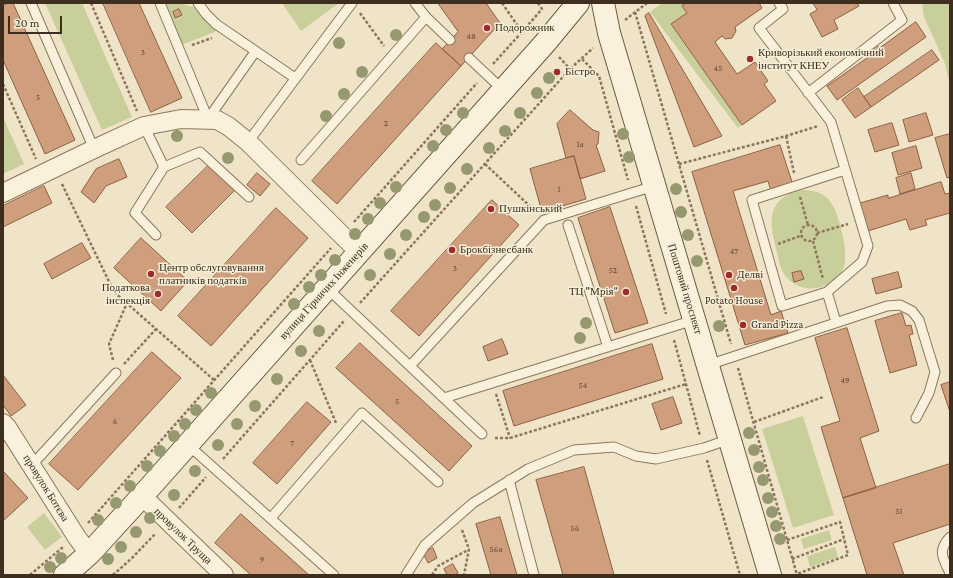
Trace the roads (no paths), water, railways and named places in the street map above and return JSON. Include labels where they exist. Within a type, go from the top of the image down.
[{"type":"street","name":"вулиця Гірничих Інженерів","points":[[65,575],[89,554],[142,496],[545,43],[578,3]]},
{"type":"street","name":"Поштовий проспект","points":[[604,3],[609,33],[770,575]]},
{"type":"street","points":[[3,193],[144,126],[182,119],[217,120],[228,126],[248,142],[359,252]]},
{"type":"street","name":"провулок Ботєва","points":[[3,423],[89,554]]},
{"type":"street","name":"провулок Труща","points":[[142,496],[224,575]]},
{"type":"lane","points":[[31,3],[94,149]]},
{"type":"lane","points":[[160,3],[208,119]]},
{"type":"lane","points":[[198,3],[216,24],[295,78]]},
{"type":"lane","points":[[248,142],[352,3]]},
{"type":"lane","points":[[416,3],[426,17],[450,40]]},
{"type":"lane","points":[[779,3],[783,9],[759,28],[831,122],[846,170],[868,246],[862,262],[827,292],[782,306],[752,200],[846,170]]},
{"type":"lane","points":[[808,93],[902,20],[893,3]]},
{"type":"lane","points":[[301,160],[426,17]]},
{"type":"lane","points":[[208,119],[256,52]]},
{"type":"lane","points":[[469,58],[503,90]]},
{"type":"lane","points":[[144,126],[164,167]]},
{"type":"lane","points":[[156,235],[135,213],[164,167],[200,152],[249,197]]},
{"type":"lane","points":[[410,366],[544,220],[654,186]]},
{"type":"lane","points":[[568,225],[608,347]]},
{"type":"lane","points":[[327,288],[482,434]]},
{"type":"lane","points":[[827,292],[836,322]]},
{"type":"lane","points":[[708,365],[886,306],[900,305],[912,311],[919,320],[935,372],[929,393],[916,418]]},
{"type":"lane","points":[[444,398],[694,320]]},
{"type":"lane","points":[[32,465],[116,373]]},
{"type":"lane","points":[[271,518],[362,413],[438,482]]},
{"type":"lane","points":[[406,575],[424,545],[473,503],[528,469],[574,450],[614,447],[636,456],[656,459],[704,448],[730,439]]},
{"type":"lane","points":[[187,444],[334,575]]},
{"type":"lane","points":[[509,480],[534,575]]},
{"type":"lane","points":[[950,537],[943,544],[942,554],[950,574]]},
{"type":"place","name":"Подорожник","points":[[487,28]]},
{"type":"place","name":"Криворізький економічний інститут КНЕУ","points":[[750,59]]},
{"type":"place","name":"Бістро","points":[[557,72]]},
{"type":"place","name":"Пушкінський","points":[[491,209]]},
{"type":"place","name":"Брокбізнесбанк","points":[[452,250]]},
{"type":"place","name":"Центр обслуговування платників податків","points":[[151,274]]},
{"type":"place","name":"Делві","points":[[729,275]]},
{"type":"place","name":"Potato House","points":[[734,288]]},
{"type":"place","name":"ТЦ \"Мрія\"","points":[[626,292]]},
{"type":"place","name":"Податкова інспекція","points":[[158,294]]},
{"type":"place","name":"Grand Pizza","points":[[743,325]]}]
